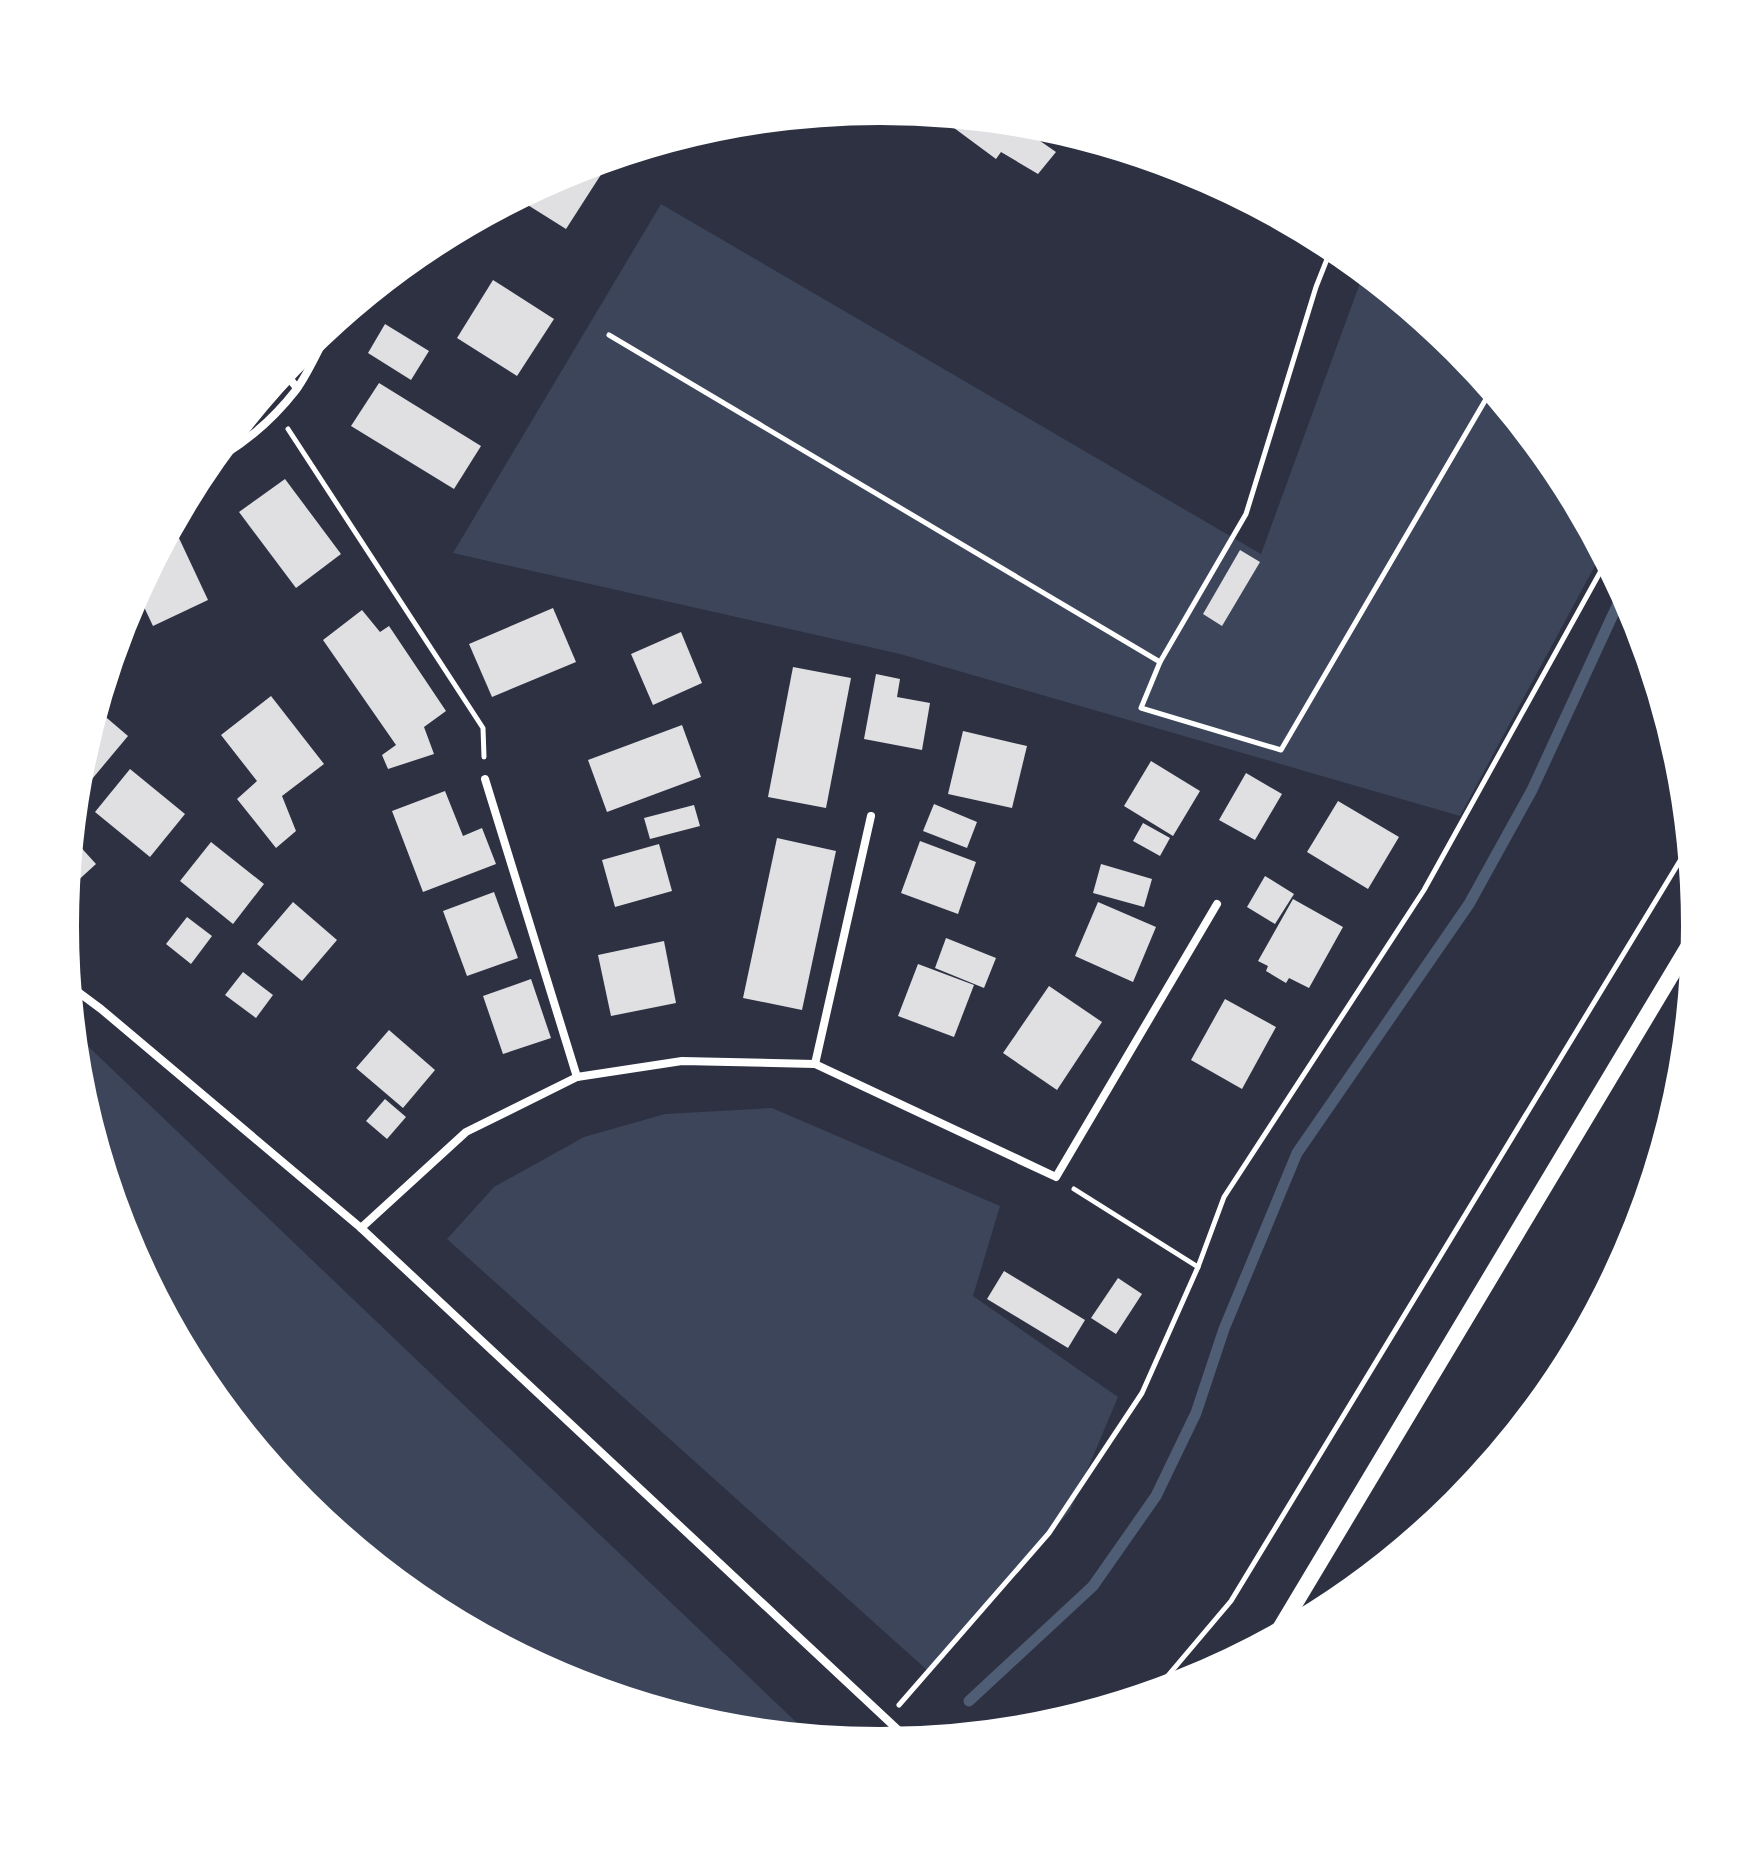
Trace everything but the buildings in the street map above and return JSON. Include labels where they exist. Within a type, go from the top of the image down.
[{"type":"main road","points":[[1282,1626],[1685,952]]},
{"type":"street","points":[[232,449],[267,423],[297,388],[318,349]]},
{"type":"street","points":[[290,379],[297,388]]},
{"type":"street","points":[[485,779],[577,1077]]},
{"type":"street","points":[[815,1064],[871,816]]},
{"type":"street","points":[[361,1228],[466,1132],[577,1077],[682,1061],[815,1064],[1056,1177],[1217,904]]},
{"type":"street","points":[[77,991],[361,1228],[900,1732]]},
{"type":"path","points":[[1328,256],[1246,514],[1160,662],[1141,708],[1281,750],[1487,397]]},
{"type":"path","points":[[609,335],[1160,662]]},
{"type":"path","points":[[277,411],[483,728],[485,779]]},
{"type":"path","points":[[886,1719],[1049,1533],[1142,1393],[1198,1267],[1224,1197],[1424,890],[1602,568]]},
{"type":"path","points":[[1164,1680],[1231,1601],[1682,857]]},
{"type":"path","points":[[1056,1177],[1198,1267]]},
{"type":"shaded area","points":[[661,204],[1261,554],[1361,280],[1411,321],[1486,395],[1550,479],[1598,560],[1460,816],[900,654],[453,553]]},
{"type":"shaded area","points":[[82,1041],[803,1729],[723,1717],[671,1705],[621,1690],[524,1649],[432,1597],[389,1566],[310,1496],[274,1458],[210,1374],[157,1283],[135,1235],[101,1135]]},
{"type":"shaded area","points":[[772,1108],[1000,1206],[973,1296],[1118,1397],[1070,1511],[927,1670],[447,1239],[494,1187],[584,1137],[665,1114]]},
{"type":"waterway","points":[[969,1701],[1093,1586],[1156,1496],[1196,1413],[1224,1329],[1297,1153],[1469,904],[1532,790],[1619,604]]}]
